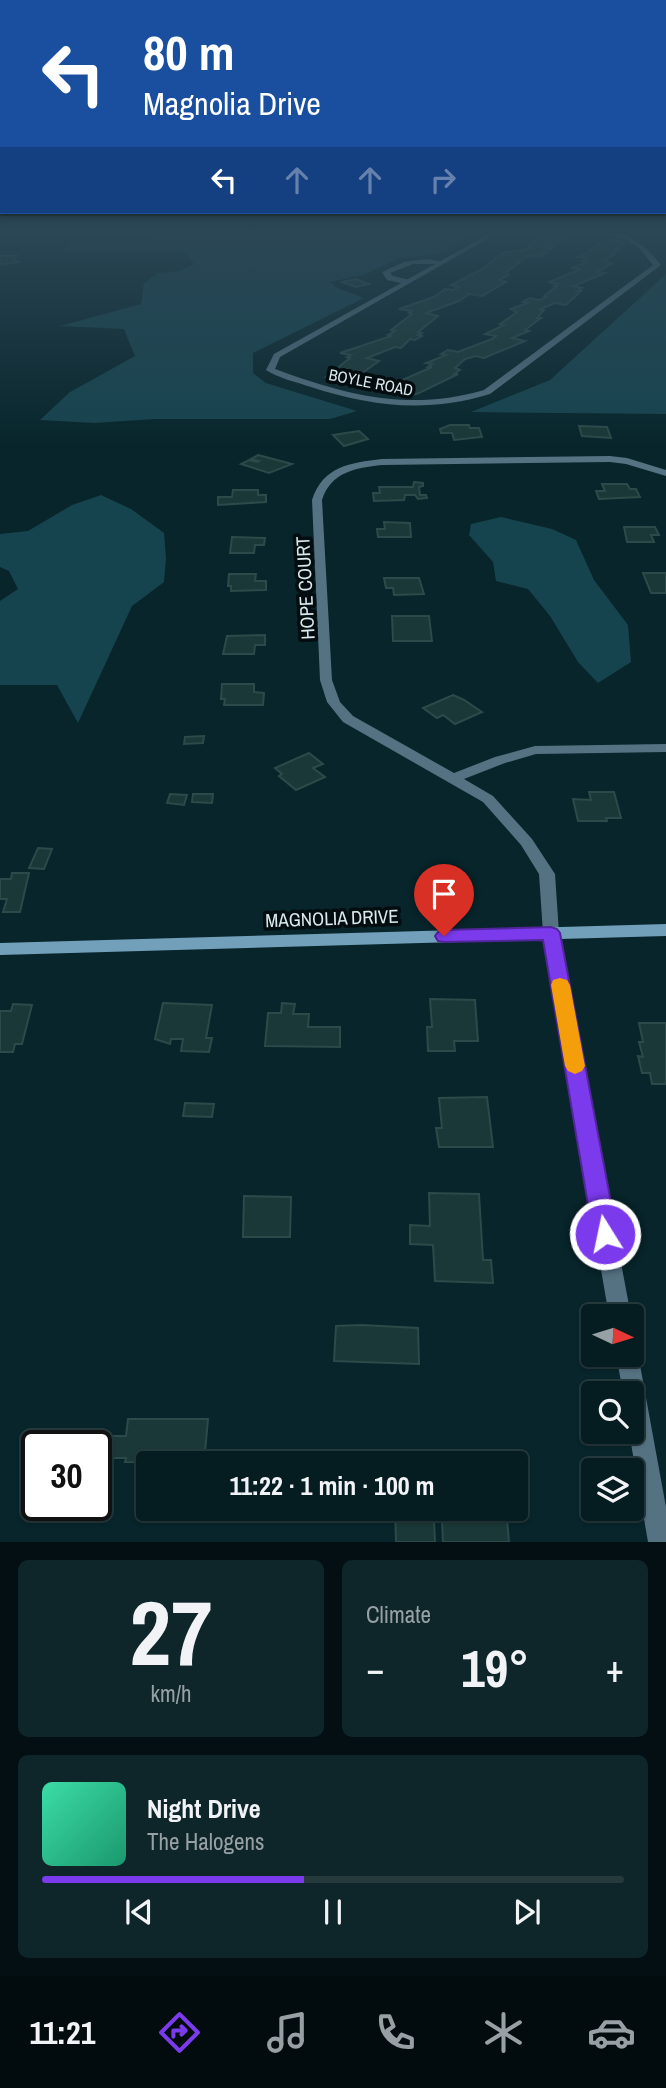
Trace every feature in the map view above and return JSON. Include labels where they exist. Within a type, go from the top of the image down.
[{"type":"street","name":"BOYLE ROAD","points":[[371,302],[277,356],[270,370],[300,382],[397,404],[416,406],[460,402],[487,392],[608,302]]},
{"type":"street","name":"HOPE COURT","points":[[618,1304],[551,933],[547,874],[527,842],[488,799],[348,719],[337,710],[329,696],[317,500],[323,483],[338,471],[372,463],[481,459],[610,459],[666,472]]},
{"type":"street","points":[[452,779],[500,760],[535,750],[666,748]]},
{"type":"street","name":"MAGNOLIA DRIVE","points":[[0,949],[666,930]]},
{"type":"street","points":[[629,1367],[660,1542]]},
{"type":"shaded area","points":[[356,302],[253,353],[253,373],[266,383],[357,411],[330,419],[155,419],[94,423],[40,420],[70,392],[135,356],[124,329],[60,326],[141,304]]},
{"type":"shaded area","points":[[635,302],[666,302],[666,414],[471,412],[550,380]]},
{"type":"shaded area","points":[[101,495],[131,509],[164,533],[164,582],[132,606],[78,723],[57,685],[0,685],[0,601],[18,589],[9,571],[0,567],[0,534],[28,531],[72,505]]},
{"type":"shaded area","points":[[501,517],[552,529],[576,540],[594,580],[628,625],[631,662],[598,683],[578,662],[550,616],[528,589],[496,581],[493,562],[469,535],[471,524]]},
{"type":"building","points":[[420,302],[456,302],[426,313],[438,316],[418,332],[422,333],[418,335],[422,336],[415,340],[410,339],[401,348],[395,347],[367,358],[379,361],[354,379],[358,380],[353,383],[326,377],[351,355],[340,353],[391,336],[388,335],[395,331],[391,330],[412,314],[409,313],[412,311],[399,309]]},
{"type":"building","points":[[523,302],[569,302],[566,305],[555,303],[540,309],[544,310],[537,318],[541,318],[525,330],[529,331],[512,338],[525,341],[484,358],[476,356],[465,359],[455,368],[460,370],[454,374],[458,374],[419,393],[409,396],[380,390],[432,367],[428,367],[432,364],[426,363],[446,355],[441,354],[448,350],[458,352],[492,339],[496,336],[485,334],[504,325],[500,324],[517,312],[511,309],[528,303]]},
{"type":"building","points":[[450,425],[479,428],[482,437],[454,440],[452,433],[441,433],[440,429]]},
{"type":"building","points":[[579,426],[607,427],[611,438],[582,436]]},
{"type":"building","points":[[359,431],[368,439],[344,446],[333,435]]},
{"type":"building","points":[[258,455],[292,464],[269,473],[241,464],[249,460],[259,461],[251,459]]},
{"type":"building","points":[[414,482],[423,483],[423,486],[419,487],[420,495],[426,495],[427,498],[418,499],[415,495],[405,495],[404,500],[374,501],[373,493],[380,493],[379,487],[413,487]]},
{"type":"building","points":[[602,484],[627,484],[630,489],[636,489],[640,497],[599,499],[596,491],[605,491]]},
{"type":"building","points":[[233,490],[258,490],[258,495],[266,495],[266,502],[218,505],[218,497],[232,497]]},
{"type":"building","points":[[384,522],[410,523],[411,537],[378,537],[377,529],[385,529]]},
{"type":"building","points":[[624,527],[655,527],[659,535],[651,535],[654,542],[627,542]]},
{"type":"building","points":[[232,537],[265,538],[264,545],[255,545],[254,553],[230,553]]},
{"type":"building","points":[[643,573],[666,573],[666,593],[651,593]]},
{"type":"building","points":[[229,574],[256,574],[255,581],[266,581],[266,590],[231,591],[231,586],[228,586]]},
{"type":"building","points":[[384,578],[419,578],[424,594],[394,595],[393,588],[386,588]]},
{"type":"building","points":[[392,616],[429,616],[432,641],[393,641]]},
{"type":"building","points":[[265,635],[265,645],[255,645],[254,654],[223,654],[227,636]]},
{"type":"building","points":[[222,684],[254,684],[254,692],[264,693],[263,705],[224,705],[225,699],[221,699]]},
{"type":"building","points":[[453,695],[482,712],[455,724],[443,715],[437,718],[423,708]]},
{"type":"building","points":[[204,736],[203,743],[184,744],[185,737]]},
{"type":"building","points":[[309,753],[323,764],[313,768],[325,777],[296,790],[279,776],[282,774],[275,768]]},
{"type":"building","points":[[589,792],[614,792],[621,818],[578,821],[573,799],[591,800]]},
{"type":"building","points":[[170,794],[187,795],[184,805],[167,803]]},
{"type":"building","points":[[193,794],[213,794],[212,803],[192,802]]},
{"type":"building","points":[[38,848],[52,849],[44,869],[29,868]]},
{"type":"building","points":[[12,873],[29,873],[20,912],[3,912],[7,899],[0,899],[0,879],[11,879]]},
{"type":"building","points":[[430,999],[475,1000],[478,1041],[454,1041],[455,1051],[428,1051],[427,1027],[432,1027]]},
{"type":"building","points":[[163,1003],[212,1005],[206,1038],[212,1038],[209,1052],[181,1051],[183,1039],[171,1039],[170,1044],[155,1039]]},
{"type":"building","points":[[282,1003],[295,1004],[293,1014],[309,1014],[308,1027],[340,1027],[340,1047],[265,1046],[268,1013],[281,1013]]},
{"type":"building","points":[[13,1004],[32,1005],[22,1044],[15,1044],[13,1052],[0,1052],[0,1011],[11,1011]]},
{"type":"building","points":[[639,1023],[666,1023],[666,1084],[652,1084],[650,1073],[642,1073],[638,1056],[643,1057],[639,1042],[643,1042]]},
{"type":"building","points":[[487,1097],[493,1147],[439,1147],[436,1128],[442,1128],[439,1098]]},
{"type":"building","points":[[185,1103],[214,1104],[212,1117],[183,1116]]},
{"type":"building","points":[[429,1193],[479,1194],[483,1260],[491,1260],[493,1283],[435,1281],[433,1245],[410,1244],[410,1225],[430,1226]]},
{"type":"building","points":[[244,1196],[291,1197],[290,1237],[243,1237]]},
{"type":"building","points":[[336,1326],[418,1328],[419,1364],[334,1361]]},
{"type":"building","points":[[128,1419],[208,1419],[205,1451],[136,1451],[136,1462],[125,1462],[126,1458],[112,1458],[112,1436],[126,1436]]},
{"type":"building","points":[[395,1521],[434,1521],[435,1542],[396,1542]]},
{"type":"building","points":[[442,1521],[507,1521],[509,1542],[443,1542]]},
{"type":"slow traffic","points":[[560,985],[575,1066]]},
{"type":"route","points":[[444,936],[551,933],[605,1234]]}]
